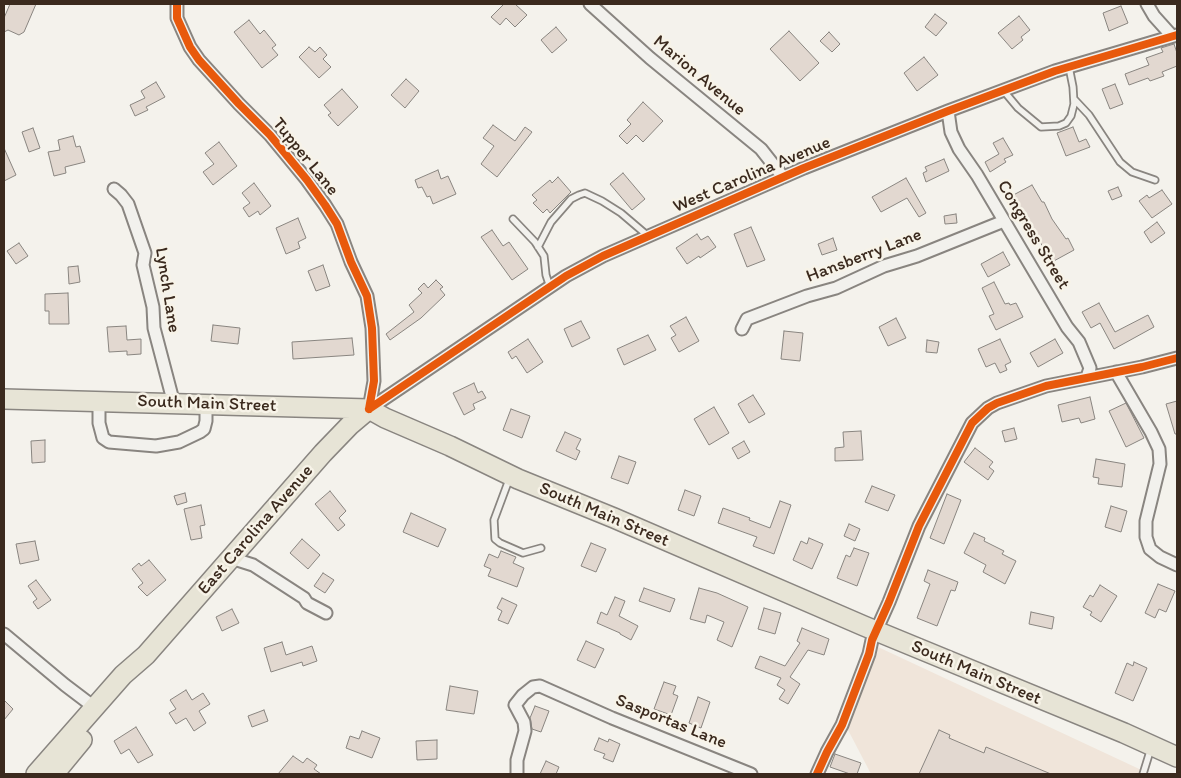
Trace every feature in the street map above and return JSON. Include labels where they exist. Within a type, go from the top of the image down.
[{"type":"main road","name":"South Main Street","points":[[4,399],[369,409],[510,475],[1177,757]]},
{"type":"main road","name":"East Carolina Avenue","points":[[54,774],[129,680],[146,655],[323,453],[350,425],[369,409]]},
{"type":"main road","name":"East Carolina Avenue","points":[[36,774],[123,675],[146,655]]},
{"type":"street","name":"Tupper Lane","points":[[176,4],[177,18],[190,47],[199,60],[270,135],[307,180],[337,224],[351,262],[367,296],[372,328],[374,381],[369,409]]},
{"type":"street","name":"Marion Avenue","points":[[590,4],[656,63],[761,150],[783,177]]},
{"type":"street","points":[[1148,4],[1154,16],[1174,36]]},
{"type":"street","name":"West Carolina Avenue","points":[[369,409],[550,287],[604,256],[783,177],[948,111],[1069,67],[1174,36]]},
{"type":"street","name":"Congress Street","points":[[948,111],[949,125],[954,140],[1067,327],[1078,342],[1090,368],[1087,377]]},
{"type":"street","name":"Lynch Lane","points":[[114,189],[128,204],[145,253],[143,265],[153,307],[154,328],[174,404]]},
{"type":"street","name":"Hansberry Lane","points":[[742,329],[747,319],[807,296],[836,288],[884,266],[917,256],[1004,221]]},
{"type":"street","points":[[817,774],[842,725],[872,640],[889,602],[918,526],[972,423],[988,408],[997,403],[1046,386],[1177,358]]},
{"type":"street","points":[[1116,372],[1159,449],[1160,464],[1146,521],[1146,537],[1150,549],[1160,558],[1177,565]]},
{"type":"street","points":[[100,401],[99,423],[103,438],[109,442],[156,446],[180,442],[204,429],[206,405]]},
{"type":"street","points":[[231,558],[253,565],[304,598],[307,603],[326,613]]},
{"type":"street","points":[[4,634],[94,707]]},
{"type":"street","name":"Sasportas Lane","points":[[518,774],[517,760],[525,731],[524,722],[515,705],[533,687],[540,686],[612,718],[751,774]]},
{"type":"lane","points":[[1003,90],[1018,108],[1041,127],[1059,126],[1066,123],[1071,116],[1074,99],[1069,67]]},
{"type":"lane","points":[[1074,99],[1090,115],[1120,162],[1132,172],[1156,180]]},
{"type":"lane","points":[[538,246],[551,222],[571,199],[584,193],[602,201],[621,213],[648,236]]},
{"type":"lane","points":[[513,219],[538,246],[544,256],[546,275],[550,287]]},
{"type":"lane","points":[[510,475],[494,520],[494,539],[523,553],[541,548]]},
{"type":"lane","points":[[1143,774],[1152,746]]},
{"type":"shaded area","points":[[878,647],[1150,774],[871,774],[847,728]]},
{"type":"building","points":[[10,4],[36,4],[24,32],[19,35],[8,30],[4,32],[4,18]]},
{"type":"building","points":[[504,4],[515,4],[527,15],[515,27],[506,18],[500,25],[491,17]]},
{"type":"building","points":[[1121,6],[1128,23],[1109,31],[1103,13]]},
{"type":"building","points":[[935,14],[947,23],[936,36],[925,27]]},
{"type":"building","points":[[1019,16],[1030,30],[1021,37],[1023,40],[1012,49],[998,33]]},
{"type":"building","points":[[249,20],[260,34],[264,30],[276,45],[272,48],[278,55],[262,68],[234,32]]},
{"type":"building","points":[[556,27],[567,40],[552,53],[541,40]]},
{"type":"building","points":[[789,31],[819,63],[800,81],[770,49]]},
{"type":"building","points":[[829,32],[840,44],[832,52],[820,41]]},
{"type":"building","points":[[1174,44],[1177,53],[1177,66],[1162,72],[1164,76],[1150,81],[1148,78],[1129,85],[1125,74],[1149,65],[1146,58],[1163,52],[1161,48]]},
{"type":"building","points":[[309,47],[315,52],[320,47],[327,55],[323,59],[331,67],[319,78],[299,57]]},
{"type":"building","points":[[924,57],[938,75],[917,91],[904,73]]},
{"type":"building","points":[[406,79],[419,91],[405,108],[391,95]]},
{"type":"building","points":[[156,82],[165,97],[146,107],[148,110],[135,116],[130,105],[145,98],[141,91]]},
{"type":"building","points":[[1115,84],[1123,104],[1110,109],[1102,89]]},
{"type":"building","points":[[342,89],[358,107],[338,126],[328,115],[331,113],[324,105]]},
{"type":"building","points":[[643,102],[663,121],[643,142],[636,135],[627,144],[619,136],[631,124],[627,120]]},
{"type":"building","points":[[493,125],[515,141],[525,127],[532,132],[497,177],[481,164],[494,146],[483,138]]},
{"type":"building","points":[[1073,127],[1079,142],[1086,139],[1090,147],[1066,156],[1057,133]]},
{"type":"building","points":[[33,128],[40,148],[29,152],[22,132]]},
{"type":"building","points":[[73,136],[76,147],[80,146],[85,162],[65,167],[66,173],[54,176],[48,152],[60,150],[58,140]]},
{"type":"building","points":[[1003,138],[1013,155],[1004,159],[1006,162],[990,172],[985,162],[999,154],[993,143]]},
{"type":"building","points":[[219,142],[237,166],[213,185],[203,172],[214,164],[205,153]]},
{"type":"building","points":[[4,148],[16,175],[4,181]]},
{"type":"building","points":[[944,159],[949,171],[926,182],[923,173],[927,171],[925,167]]},
{"type":"building","points":[[438,170],[441,179],[448,176],[456,194],[433,204],[430,196],[427,197],[422,187],[418,188],[415,180]]},
{"type":"building","points":[[623,173],[645,199],[632,210],[610,184]]},
{"type":"building","points":[[558,177],[571,192],[550,213],[547,209],[543,213],[533,203],[537,200],[532,195],[550,180],[552,183]]},
{"type":"building","points":[[906,178],[926,213],[919,217],[907,198],[881,212],[872,197]]},
{"type":"building","points":[[254,183],[271,206],[260,215],[258,211],[249,217],[243,208],[250,203],[242,193]]},
{"type":"building","points":[[1032,185],[1042,202],[1044,202],[1052,219],[1066,239],[1068,238],[1074,250],[1052,262],[1040,242],[1038,243],[1026,226],[1024,227],[1016,209],[1013,211],[1006,199]]},
{"type":"building","points":[[1118,187],[1122,196],[1112,200],[1108,191]]},
{"type":"building","points":[[1162,190],[1172,204],[1152,218],[1139,201],[1147,195],[1149,198]]},
{"type":"building","points":[[956,214],[957,223],[945,224],[944,216]]},
{"type":"building","points":[[298,218],[306,238],[298,242],[300,248],[286,254],[276,228]]},
{"type":"building","points":[[1157,222],[1165,233],[1151,243],[1144,232]]},
{"type":"building","points":[[751,227],[765,260],[747,267],[734,234]]},
{"type":"building","points":[[492,230],[503,246],[509,242],[528,269],[512,280],[481,237]]},
{"type":"building","points":[[697,234],[701,240],[708,236],[716,247],[687,264],[676,248]]},
{"type":"building","points":[[833,238],[837,250],[822,255],[818,244]]},
{"type":"building","points":[[19,243],[28,256],[16,264],[7,251]]},
{"type":"building","points":[[1003,252],[1010,265],[988,277],[981,264]]},
{"type":"building","points":[[323,265],[330,286],[316,291],[308,271]]},
{"type":"building","points":[[78,266],[80,282],[69,284],[68,267]]},
{"type":"building","points":[[436,280],[443,287],[440,289],[445,295],[421,318],[390,340],[386,334],[414,312],[409,305],[422,293],[418,289],[424,283],[428,288]]},
{"type":"building","points":[[994,282],[1005,304],[1016,303],[1023,317],[996,330],[989,316],[994,314],[982,288]]},
{"type":"building","points":[[68,293],[69,324],[49,324],[49,311],[45,311],[45,294]]},
{"type":"building","points":[[1099,303],[1115,332],[1148,315],[1154,327],[1114,349],[1100,323],[1091,328],[1082,312]]},
{"type":"building","points":[[686,317],[699,341],[679,352],[671,338],[676,335],[670,326]]},
{"type":"building","points":[[896,318],[906,338],[888,346],[879,327]]},
{"type":"building","points":[[581,321],[590,338],[572,347],[564,329]]},
{"type":"building","points":[[213,325],[240,328],[238,344],[211,341]]},
{"type":"building","points":[[126,326],[127,340],[141,339],[141,354],[127,355],[127,351],[109,352],[107,327]]},
{"type":"building","points":[[784,331],[803,333],[800,361],[781,359]]},
{"type":"building","points":[[648,335],[656,350],[624,365],[617,349]]},
{"type":"building","points":[[352,338],[354,355],[293,359],[292,342]]},
{"type":"building","points":[[528,339],[543,362],[527,373],[516,356],[512,359],[508,352]]},
{"type":"building","points":[[1000,339],[1011,362],[1005,365],[1007,370],[1000,373],[995,363],[986,367],[978,349]]},
{"type":"building","points":[[1055,339],[1063,353],[1038,367],[1030,353]]},
{"type":"building","points":[[927,340],[939,342],[937,353],[926,352]]},
{"type":"building","points":[[474,383],[478,393],[482,391],[486,398],[473,404],[475,409],[464,415],[453,393]]},
{"type":"building","points":[[753,395],[765,414],[749,423],[738,404]]},
{"type":"building","points":[[1090,397],[1095,419],[1081,423],[1079,418],[1062,422],[1058,405]]},
{"type":"building","points":[[1177,401],[1177,434],[1175,434],[1166,404]]},
{"type":"building","points":[[1126,403],[1144,438],[1126,447],[1109,411]]},
{"type":"building","points":[[714,407],[729,433],[709,445],[694,419]]},
{"type":"building","points":[[511,409],[530,416],[522,438],[503,430]]},
{"type":"building","points":[[1014,428],[1017,439],[1005,442],[1002,431]]},
{"type":"building","points":[[861,431],[863,460],[835,461],[835,448],[844,447],[843,432]]},
{"type":"building","points":[[565,432],[581,439],[576,449],[580,451],[576,460],[556,451]]},
{"type":"building","points":[[45,440],[45,462],[32,463],[31,441]]},
{"type":"building","points":[[744,441],[750,452],[738,459],[732,448]]},
{"type":"building","points":[[975,448],[993,462],[989,467],[994,471],[988,480],[964,462]]},
{"type":"building","points":[[619,456],[636,462],[628,484],[611,478]]},
{"type":"building","points":[[1096,459],[1125,464],[1122,487],[1098,484],[1099,478],[1093,477]]},
{"type":"building","points":[[872,486],[895,495],[888,511],[865,502]]},
{"type":"building","points":[[685,490],[701,496],[694,516],[678,510]]},
{"type":"building","points":[[330,491],[346,511],[339,518],[345,525],[338,531],[315,504]]},
{"type":"building","points":[[185,493],[187,502],[177,505],[174,496]]},
{"type":"building","points":[[947,494],[961,500],[944,544],[930,538]]},
{"type":"building","points":[[780,501],[791,505],[774,554],[753,546],[757,537],[718,523],[723,508],[770,528]]},
{"type":"building","points":[[201,505],[205,525],[200,526],[202,538],[191,540],[184,509]]},
{"type":"building","points":[[1111,506],[1127,511],[1121,532],[1105,527]]},
{"type":"building","points":[[411,513],[446,529],[438,547],[403,532]]},
{"type":"building","points":[[849,524],[860,529],[855,541],[844,536]]},
{"type":"building","points":[[974,533],[985,538],[984,541],[1004,551],[1002,554],[1016,561],[1005,584],[983,572],[986,565],[964,553]]},
{"type":"building","points":[[809,538],[823,544],[812,569],[793,560],[801,541],[807,544]]},
{"type":"building","points":[[302,539],[320,555],[308,569],[290,553]]},
{"type":"building","points":[[35,541],[39,560],[20,564],[16,544]]},
{"type":"building","points":[[591,543],[606,549],[596,572],[581,566]]},
{"type":"building","points":[[854,548],[869,553],[857,586],[837,578],[846,555],[850,557]]},
{"type":"building","points":[[501,551],[516,557],[513,563],[524,568],[517,587],[488,576],[491,569],[484,566],[489,554],[498,558]]},
{"type":"building","points":[[149,560],[166,580],[147,596],[138,587],[143,583],[132,569],[139,563],[141,566]]},
{"type":"building","points":[[928,570],[958,582],[955,591],[951,590],[937,626],[917,618],[930,584],[924,581]]},
{"type":"building","points":[[323,573],[334,580],[325,593],[314,586]]},
{"type":"building","points":[[36,580],[51,600],[38,609],[33,602],[37,599],[28,586]]},
{"type":"building","points":[[1158,584],[1175,591],[1166,612],[1159,609],[1155,618],[1145,613]]},
{"type":"building","points":[[1100,585],[1117,596],[1101,622],[1090,615],[1092,612],[1083,607],[1090,595],[1093,597]]},
{"type":"building","points":[[644,588],[675,599],[670,612],[639,601]]},
{"type":"building","points":[[699,588],[717,593],[748,607],[732,647],[717,640],[724,622],[707,615],[705,623],[690,619]]},
{"type":"building","points":[[615,597],[625,601],[619,616],[638,626],[631,640],[597,623],[601,612],[607,615]]},
{"type":"building","points":[[502,598],[517,605],[508,624],[498,620],[502,611],[497,608]]},
{"type":"building","points":[[764,608],[781,613],[775,634],[758,629]]},
{"type":"building","points":[[232,609],[239,623],[222,631],[216,617]]},
{"type":"building","points":[[1031,612],[1054,617],[1052,629],[1029,624]]},
{"type":"building","points":[[802,628],[829,639],[824,655],[808,650],[790,677],[800,684],[788,704],[779,699],[785,690],[777,685],[781,678],[755,668],[760,656],[785,666],[800,643],[797,641]]},
{"type":"building","points":[[586,641],[604,649],[595,668],[577,660]]},
{"type":"building","points":[[282,642],[286,655],[312,646],[317,661],[303,666],[302,662],[271,672],[264,648]]},
{"type":"building","points":[[1134,662],[1147,668],[1133,701],[1115,693],[1127,663],[1133,666]]},
{"type":"building","points":[[664,682],[676,686],[673,694],[678,696],[671,715],[654,709]]},
{"type":"building","points":[[450,686],[478,691],[474,714],[446,710]]},
{"type":"building","points":[[186,690],[192,700],[203,693],[210,704],[199,711],[206,723],[194,731],[186,718],[176,724],[169,713],[176,709],[170,700]]},
{"type":"building","points":[[698,697],[710,702],[701,728],[689,723]]},
{"type":"building","points":[[4,700],[13,709],[4,720]]},
{"type":"building","points":[[535,706],[549,711],[541,732],[532,729],[530,718]]},
{"type":"building","points":[[264,710],[268,721],[252,727],[248,716]]},
{"type":"building","points":[[136,727],[153,755],[138,763],[129,749],[121,754],[114,741]]},
{"type":"building","points":[[939,730],[950,735],[949,738],[984,753],[986,747],[1051,774],[919,774]]},
{"type":"building","points":[[362,731],[380,738],[372,758],[346,748],[350,736],[359,739]]},
{"type":"building","points":[[599,738],[608,742],[609,739],[620,744],[613,762],[603,758],[605,754],[594,750]]},
{"type":"building","points":[[437,740],[437,759],[417,760],[416,741]]},
{"type":"building","points":[[835,754],[861,763],[857,774],[850,774],[830,767]]},
{"type":"building","points":[[293,756],[303,763],[307,758],[317,765],[314,769],[321,774],[278,774]]},
{"type":"building","points":[[546,761],[559,767],[556,774],[540,774]]},
{"type":"cycle path","points":[[177,4],[177,18],[190,47],[199,60],[270,135],[307,180],[337,224],[351,262],[367,296],[372,328],[374,381],[369,409]]},
{"type":"cycle path","points":[[369,409],[566,276],[603,256],[804,168],[948,111],[1055,71],[1177,35]]},
{"type":"cycle path","points":[[817,774],[842,725],[869,654],[872,640],[919,526],[972,423],[988,408],[997,403],[1046,386],[1177,358]]}]
